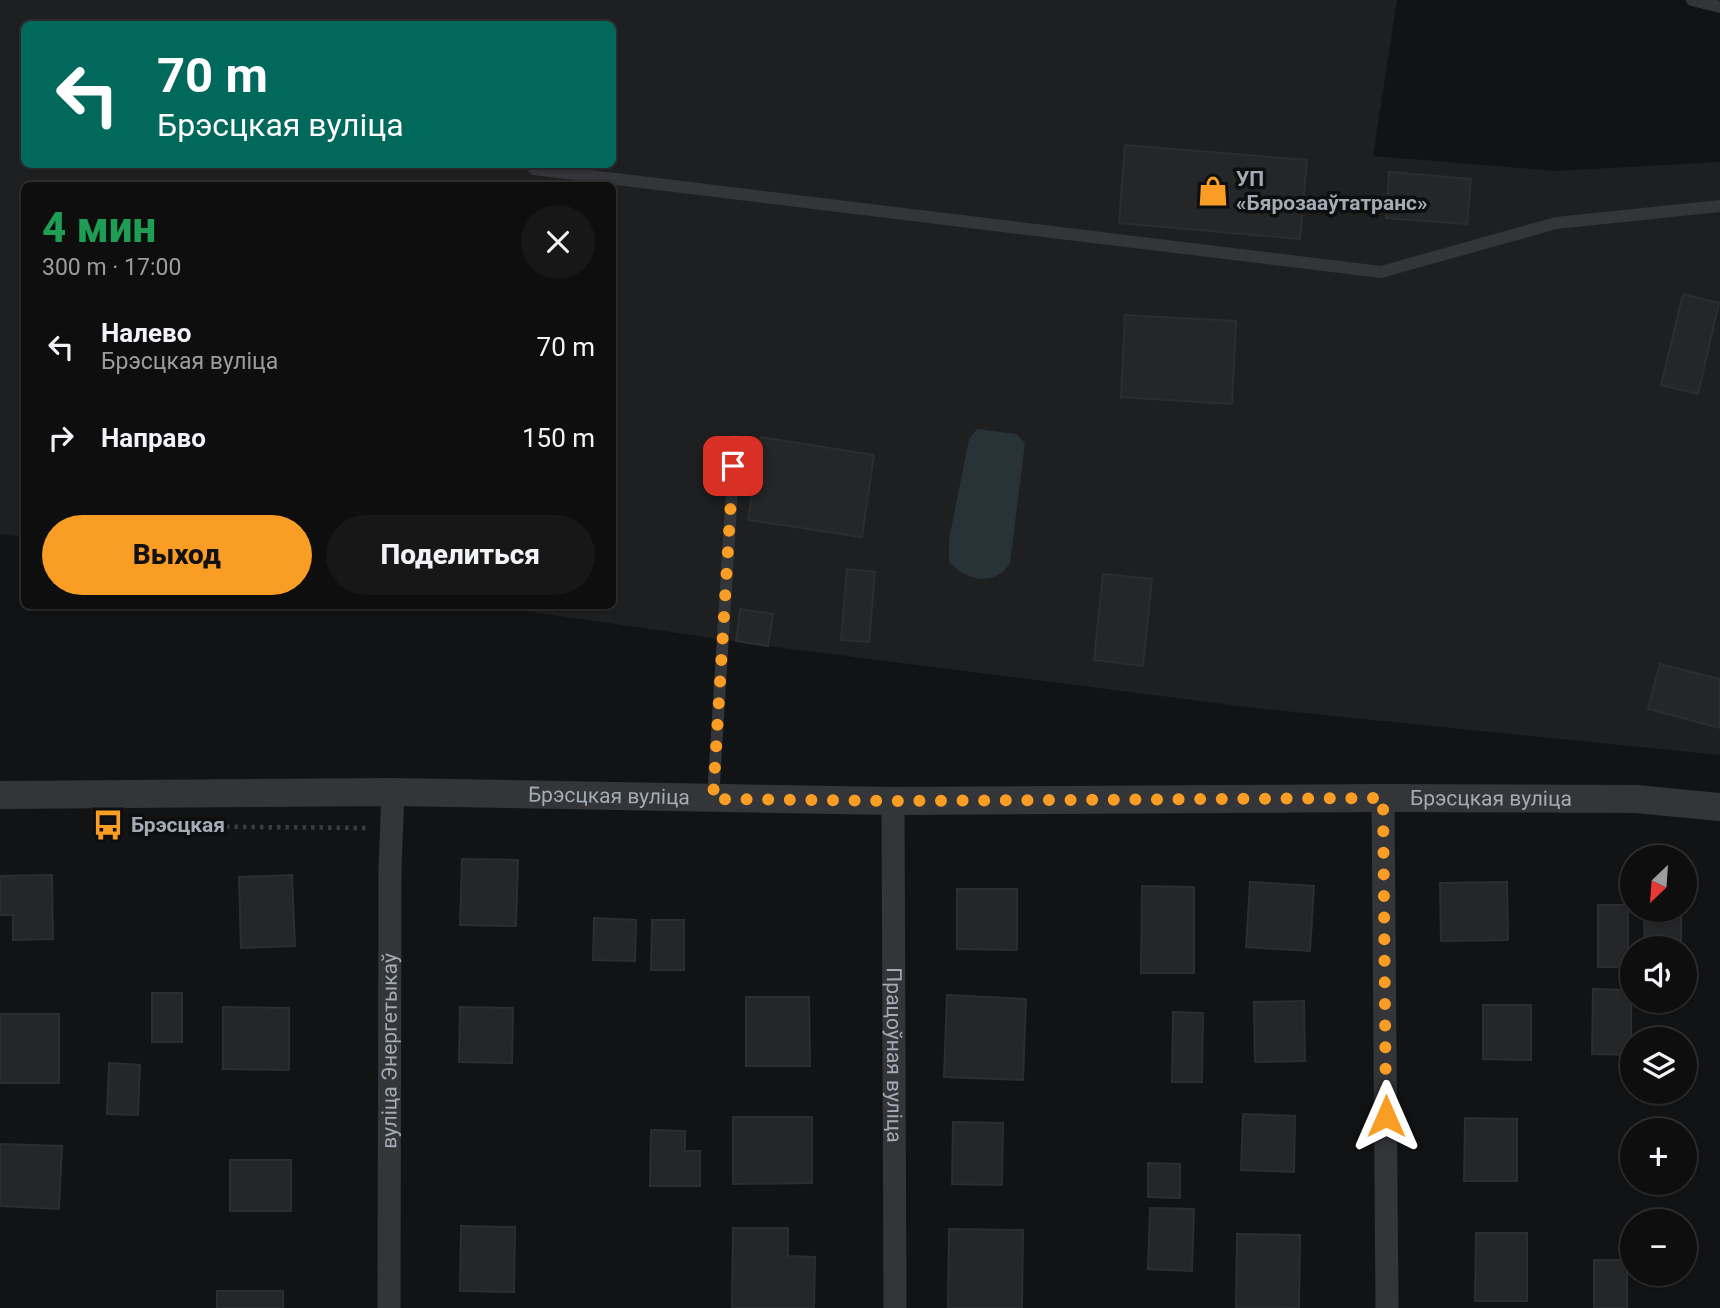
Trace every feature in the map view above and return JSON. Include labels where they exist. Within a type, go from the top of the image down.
[{"type":"street","name":"Брэсцкая вуліца","points":[[0,795],[394,792],[893,801],[1636,799],[1720,807]]},
{"type":"street","name":"вуліца Энергетыкаў","points":[[389,1308],[390,883],[394,792]]},
{"type":"street","points":[[1383,798],[1387,1308]]},
{"type":"street","name":"Працоўная вуліца","points":[[893,801],[895,1308]]},
{"type":"lane","points":[[1692,0],[1720,8]]},
{"type":"lane","points":[[534,169],[1381,272],[1556,223],[1720,206]]},
{"type":"lane","points":[[713,799],[734,442]]},
{"type":"path","points":[[135,825],[392,828]]},
{"type":"shaded area","points":[[0,0],[1397,0],[1373,156],[1556,171],[1720,162],[1720,755],[1255,708],[768,646],[512,609],[616,609],[616,182],[21,182],[21,537],[0,534]]},
{"type":"shaded area","points":[[977,429],[1016,434],[1025,443],[1010,563],[996,576],[980,579],[963,573],[949,562],[949,539],[969,439]]},
{"type":"building","name":"УП «Бярозааўтатранс»","points":[[1125,145],[1307,160],[1300,239],[1119,223]]},
{"type":"building","points":[[1389,172],[1471,179],[1467,224],[1386,218]]},
{"type":"building","points":[[1683,294],[1719,303],[1698,394],[1661,385]]},
{"type":"building","points":[[1125,315],[1236,321],[1232,404],[1121,397]]},
{"type":"building","points":[[761,437],[874,455],[862,537],[748,520]]},
{"type":"building","points":[[847,569],[875,572],[869,642],[841,640]]},
{"type":"building","points":[[1103,574],[1152,579],[1143,666],[1094,660]]},
{"type":"building","points":[[740,609],[773,614],[768,646],[736,641]]},
{"type":"building","points":[[1660,664],[1720,679],[1720,728],[1648,709]]},
{"type":"building","points":[[462,859],[518,860],[516,926],[460,925]]},
{"type":"building","points":[[52,875],[53,939],[13,940],[13,915],[0,915],[0,876]]},
{"type":"building","points":[[292,875],[295,946],[241,948],[239,877]]},
{"type":"building","points":[[1250,882],[1314,886],[1310,951],[1246,947]]},
{"type":"building","points":[[1507,882],[1508,940],[1441,941],[1440,883]]},
{"type":"building","points":[[1142,886],[1194,887],[1194,973],[1141,973]]},
{"type":"building","points":[[957,889],[1017,889],[1017,950],[957,949]]},
{"type":"building","points":[[1598,905],[1620,905],[1620,922],[1628,922],[1628,936],[1620,936],[1620,967],[1598,967]]},
{"type":"building","points":[[594,918],[636,920],[635,961],[593,960]]},
{"type":"building","points":[[652,920],[684,920],[684,970],[651,970]]},
{"type":"building","points":[[1644,922],[1681,922],[1681,936],[1645,936]]},
{"type":"building","points":[[1593,989],[1620,990],[1620,1013],[1631,1013],[1631,1027],[1620,1027],[1620,1055],[1592,1054]]},
{"type":"building","points":[[152,993],[182,993],[182,1042],[152,1042]]},
{"type":"building","points":[[947,995],[1026,999],[1023,1080],[944,1077]]},
{"type":"building","points":[[746,997],[809,997],[810,1066],[746,1066]]},
{"type":"building","points":[[1304,1001],[1305,1061],[1255,1062],[1254,1002]]},
{"type":"building","points":[[1483,1005],[1531,1005],[1531,1060],[1483,1059]]},
{"type":"building","points":[[223,1007],[289,1008],[289,1070],[223,1069]]},
{"type":"building","points":[[460,1007],[513,1008],[512,1063],[459,1062]]},
{"type":"building","points":[[1173,1012],[1203,1013],[1202,1082],[1172,1082]]},
{"type":"building","points":[[0,1014],[59,1014],[59,1083],[0,1083]]},
{"type":"building","points":[[109,1063],[140,1065],[138,1115],[107,1114]]},
{"type":"building","points":[[1243,1114],[1295,1116],[1294,1172],[1241,1170]]},
{"type":"building","points":[[733,1117],[812,1117],[812,1183],[733,1184]]},
{"type":"building","points":[[1465,1118],[1517,1119],[1517,1181],[1464,1181]]},
{"type":"building","points":[[953,1122],[1003,1123],[1002,1185],[952,1184]]},
{"type":"building","points":[[651,1130],[685,1131],[685,1151],[700,1151],[700,1186],[650,1186]]},
{"type":"building","points":[[0,1144],[62,1146],[59,1209],[0,1206]]},
{"type":"building","points":[[230,1160],[291,1160],[291,1211],[230,1211]]},
{"type":"building","points":[[1148,1163],[1180,1164],[1180,1198],[1148,1197]]},
{"type":"building","points":[[1150,1208],[1194,1209],[1192,1271],[1148,1269]]},
{"type":"building","points":[[461,1226],[515,1227],[514,1292],[460,1291]]},
{"type":"building","points":[[733,1228],[788,1228],[788,1256],[815,1257],[814,1308],[732,1308]]},
{"type":"building","points":[[949,1229],[1023,1230],[1022,1308],[948,1308]]},
{"type":"building","points":[[1476,1233],[1527,1233],[1527,1301],[1475,1301]]},
{"type":"building","points":[[1237,1234],[1300,1235],[1299,1308],[1236,1307]]},
{"type":"building","points":[[1594,1260],[1620,1260],[1620,1286],[1627,1286],[1627,1308],[1594,1308]]},
{"type":"building","points":[[217,1291],[283,1291],[283,1308],[217,1308]]},
{"type":"place","name":"УП «Бярозааўтатранс»","points":[[1213,191]]},
{"type":"place","name":"Брэсцкая","points":[[108,825]]},
{"type":"route","points":[[733,466],[713,799],[893,801],[1383,798],[1386,1116]]}]
